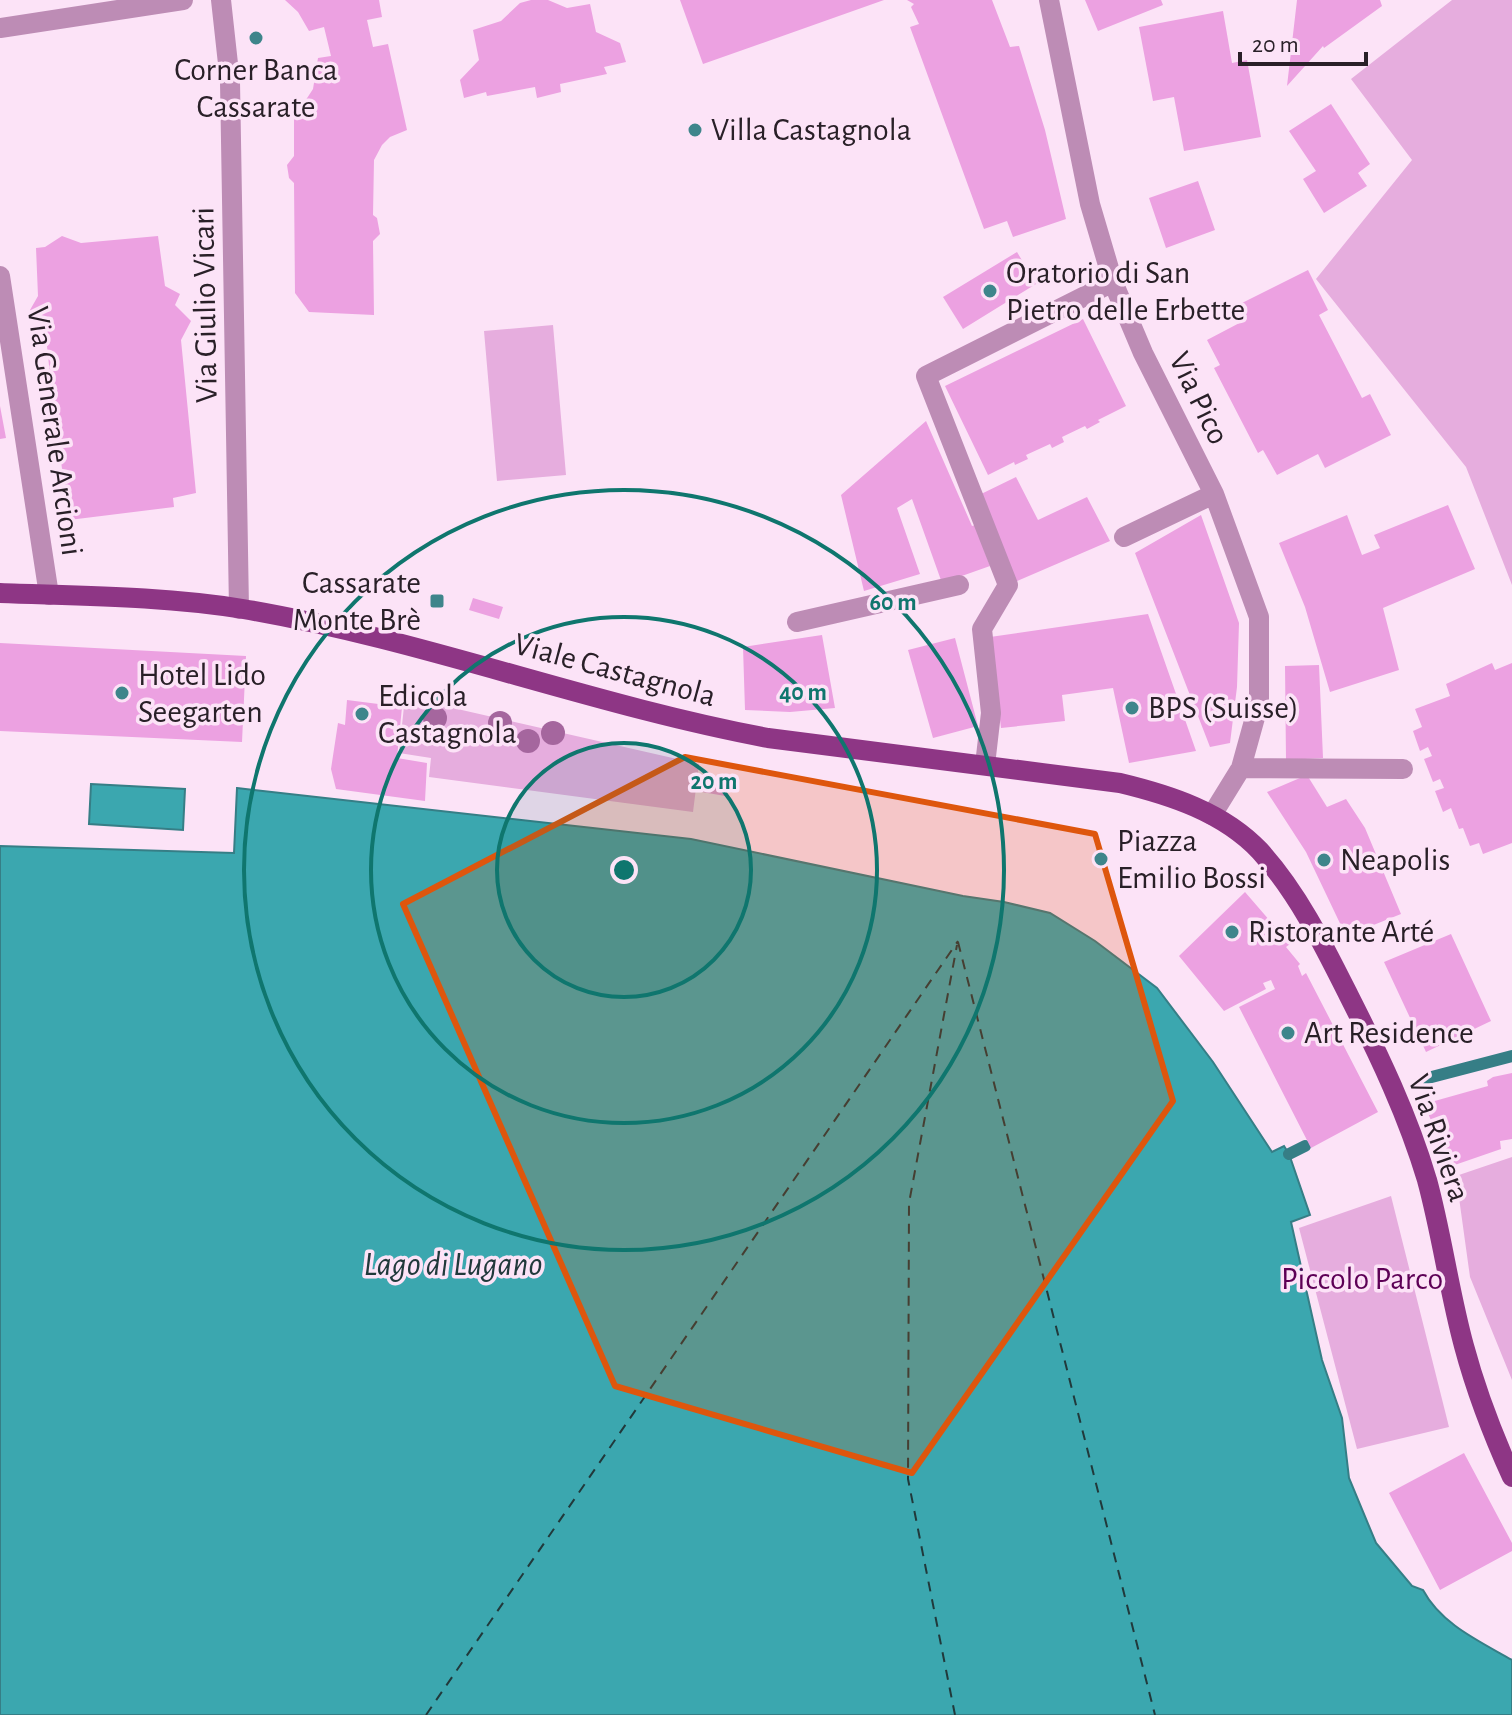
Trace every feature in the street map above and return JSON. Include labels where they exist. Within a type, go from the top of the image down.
[{"type":"main road","name":"Viale Castagnola","points":[[0,593],[239,609],[418,649],[711,727],[768,738],[1120,783],[1156,792],[1212,815]]},
{"type":"main road","name":"Via Riviera","points":[[1212,815],[1259,850],[1292,894],[1319,937],[1370,1037],[1407,1120],[1422,1166],[1464,1346],[1494,1438],[1512,1477]]},
{"type":"street","points":[[0,28],[183,0]]},
{"type":"street","name":"Via Giulio Vicari","points":[[221,0],[230,82],[239,609]]},
{"type":"street","name":"Via Pico","points":[[1049,0],[1090,204],[1113,282],[1143,353],[1214,494],[1259,617],[1259,703],[1241,768],[1212,815]]},
{"type":"street","name":"Via Generale Arcioni","points":[[0,276],[49,595]]},
{"type":"street","points":[[985,765],[991,713],[982,629],[1008,585],[926,376],[1113,282]]},
{"type":"street","points":[[1124,537],[1214,494]]},
{"type":"street","points":[[797,622],[959,585]]},
{"type":"street","points":[[1241,768],[1403,769]]},
{"type":"highlighted area","points":[[685,757],[1095,834],[1173,1101],[912,1473],[615,1386],[403,904]]},
{"type":"green space","points":[[1452,0],[1512,0],[1512,585],[1466,467],[1316,279],[1412,160],[1351,79]]},
{"type":"green space","points":[[553,325],[566,475],[497,481],[484,331]]},
{"type":"green space","points":[[405,697],[699,764],[693,812],[429,777],[431,758],[399,753]]},
{"type":"green space","points":[[1512,1157],[1512,1380],[1470,1277],[1456,1176]]},
{"type":"green space","name":"Piccolo Parco","points":[[1391,1196],[1449,1427],[1357,1449],[1299,1228]]},
{"type":"water","points":[[91,784],[185,789],[183,830],[89,824]]},
{"type":"water","name":"Lago di Lugano","points":[[237,788],[691,839],[1050,913],[1095,941],[1157,988],[1213,1062],[1272,1152],[1284,1146],[1289,1154],[1310,1215],[1291,1222],[1322,1360],[1342,1418],[1349,1478],[1376,1543],[1412,1586],[1423,1590],[1440,1613],[1462,1631],[1512,1660],[1512,1715],[0,1715],[0,846],[234,853]]},
{"type":"building","points":[[285,0],[379,0],[382,17],[367,20],[373,47],[388,44],[407,130],[390,137],[374,160],[373,215],[377,218],[380,234],[373,241],[374,315],[309,312],[295,293],[294,183],[289,178],[287,165],[294,156],[294,118],[313,89],[318,58],[331,56],[324,27],[309,31],[298,12]]},
{"type":"building","points":[[548,0],[567,8],[590,4],[596,32],[620,43],[626,62],[604,67],[607,74],[560,84],[561,92],[537,98],[535,87],[487,96],[486,92],[464,98],[460,80],[479,60],[473,30],[501,21],[520,3]]},
{"type":"building","points":[[680,0],[884,0],[703,64]]},
{"type":"building","points":[[907,0],[992,0],[1010,47],[1019,46],[1045,130],[1066,219],[1013,237],[1007,221],[984,229],[910,27],[919,24],[911,7],[914,4]]},
{"type":"building","points":[[1085,0],[1161,0],[1163,5],[1098,31]]},
{"type":"building","points":[[1297,0],[1380,0],[1382,6],[1323,46],[1287,86]]},
{"type":"building","points":[[1223,11],[1232,63],[1247,60],[1261,137],[1184,151],[1174,97],[1153,101],[1139,27]]},
{"type":"building","points":[[1331,104],[1370,164],[1358,173],[1367,186],[1324,213],[1303,179],[1316,171],[1289,131]]},
{"type":"building","points":[[1198,181],[1215,230],[1166,248],[1149,198]]},
{"type":"building","points":[[62,236],[81,243],[158,236],[165,286],[180,294],[175,305],[191,321],[181,340],[196,493],[173,498],[174,507],[69,520],[54,410],[45,395],[44,383],[50,375],[45,327],[30,310],[38,296],[36,248],[45,247]]},
{"type":"building","name":"Oratorio di San Pietro delle Erbette","points":[[1017,252],[1036,284],[963,329],[943,297]]},
{"type":"building","points":[[1308,270],[1328,310],[1319,315],[1362,398],[1370,394],[1391,435],[1325,468],[1318,454],[1277,475],[1263,450],[1258,453],[1214,368],[1220,365],[1207,340],[1247,319],[1240,304]]},
{"type":"building","points":[[1083,319],[1126,406],[1087,429],[1085,426],[1062,437],[1064,442],[1052,448],[1050,444],[1026,455],[1028,459],[1015,465],[1014,462],[988,475],[945,386]]},
{"type":"building","points":[[0,406],[6,438],[0,439]]},
{"type":"building","points":[[926,421],[972,526],[975,525],[990,566],[942,583],[912,499],[897,508],[920,574],[864,591],[841,495]]},
{"type":"building","points":[[1016,477],[1038,520],[1087,497],[1110,541],[1015,582],[977,496]]},
{"type":"building","points":[[1448,505],[1475,569],[1383,608],[1399,670],[1330,692],[1305,607],[1279,543],[1347,515],[1362,555],[1380,548],[1374,535]]},
{"type":"building","points":[[1201,515],[1239,623],[1237,687],[1230,743],[1210,747],[1135,553]]},
{"type":"building","points":[[473,598],[503,607],[499,619],[469,610]]},
{"type":"building","points":[[1148,614],[1196,751],[1129,763],[1113,688],[1062,695],[1065,721],[1001,728],[990,637]]},
{"type":"building","points":[[822,635],[835,708],[790,712],[745,710],[743,647]]},
{"type":"building","points":[[955,638],[978,726],[933,738],[908,650]]},
{"type":"building","name":"Hotel Lido Seegarten","points":[[0,643],[246,656],[242,742],[0,731]]},
{"type":"building","points":[[1492,663],[1495,670],[1512,663],[1512,843],[1483,854],[1479,843],[1470,846],[1451,808],[1443,812],[1435,791],[1444,788],[1440,779],[1433,782],[1424,759],[1432,756],[1428,747],[1420,751],[1413,731],[1422,727],[1415,709],[1450,696],[1446,684]]},
{"type":"building","points":[[1319,665],[1323,758],[1286,760],[1285,666]]},
{"type":"building","points":[[347,700],[402,707],[397,758],[427,763],[425,801],[336,789],[331,769],[338,723],[345,725]]},
{"type":"building","points":[[1307,775],[1327,807],[1346,799],[1365,828],[1401,914],[1346,936],[1306,852],[1267,792]]},
{"type":"building","points":[[704,777],[727,780],[725,796],[702,792]]},
{"type":"building","points":[[1245,892],[1290,944],[1286,947],[1300,964],[1302,976],[1306,973],[1378,1112],[1311,1148],[1239,1007],[1275,989],[1271,980],[1263,983],[1266,989],[1224,1011],[1179,956]]},
{"type":"building","points":[[1451,934],[1491,1021],[1426,1052],[1384,962]]},
{"type":"building","points":[[1512,1073],[1512,1139],[1500,1141],[1501,1149],[1446,1168],[1424,1104],[1488,1086],[1487,1081],[1493,1077]]},
{"type":"building","points":[[1464,1453],[1512,1543],[1512,1551],[1440,1590],[1389,1493]]},
{"type":"waterway","points":[[1424,1079],[1512,1056]]},
{"type":"waterway","points":[[1289,1154],[1305,1146]]},
{"type":"ferry route","points":[[426,1715],[958,941]]},
{"type":"ferry route","points":[[958,942],[1155,1715]]},
{"type":"ferry route","points":[[955,1715],[908,1479],[909,1203],[957,945]]},
{"type":"place","name":"Corner Banca Cassarate","points":[[256,38]]},
{"type":"place","name":"Villa Castagnola","points":[[695,130]]},
{"type":"place","name":"Oratorio di San Pietro delle Erbette","points":[[990,291]]},
{"type":"place","name":"Cassarate Monte Brè","points":[[437,601]]},
{"type":"place","name":"Hotel Lido Seegarten","points":[[122,693]]},
{"type":"place","name":"BPS (Suisse)","points":[[1132,708]]},
{"type":"place","name":"Edicola Castagnola","points":[[362,714]]},
{"type":"place","name":"Piazza Emilio Bossi","points":[[1101,859]]},
{"type":"place","name":"Neapolis","points":[[1324,860]]},
{"type":"place","name":"Ristorante Arté","points":[[1232,932]]},
{"type":"place","name":"Art Residence","points":[[1288,1033]]}]
